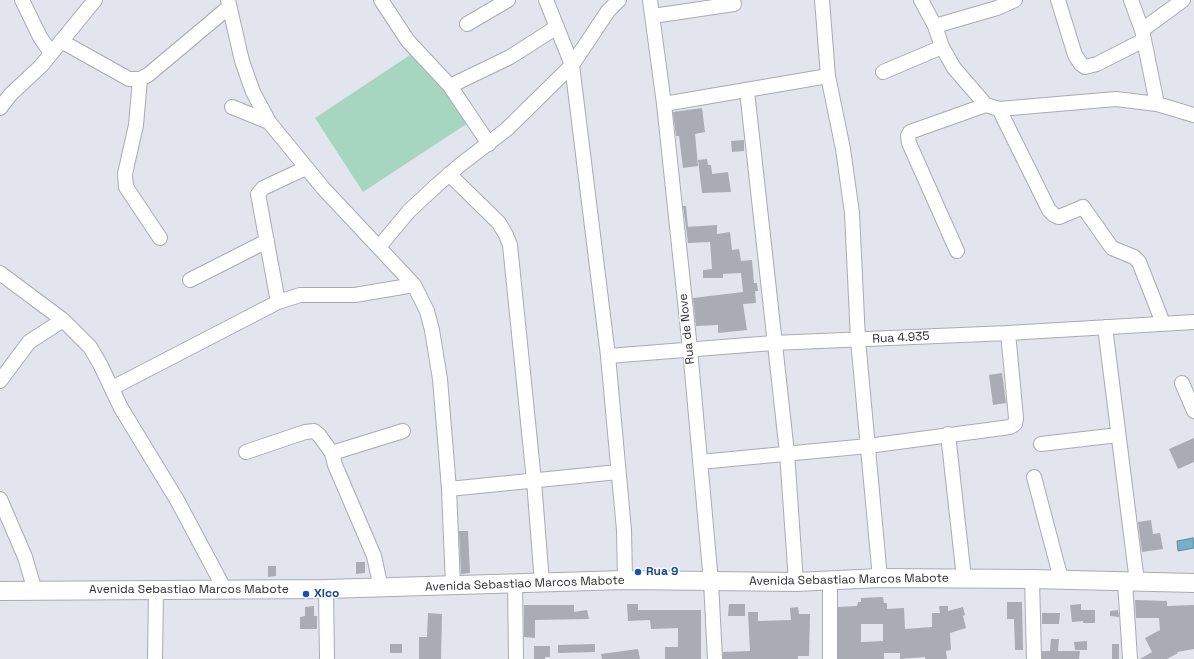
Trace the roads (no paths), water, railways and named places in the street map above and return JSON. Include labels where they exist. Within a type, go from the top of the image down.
[{"type":"main road","name":"Avenida Sebastiao Marcos Mabote","points":[[0,591],[326,589],[625,580],[796,582],[880,578],[1061,579],[1194,583]]},
{"type":"street","points":[[22,0],[40,37],[51,53]]},
{"type":"street","points":[[0,108],[6,94],[41,66],[95,0]]},
{"type":"street","points":[[380,0],[408,41],[450,86],[490,144]]},
{"type":"street","points":[[468,24],[508,0]]},
{"type":"street","points":[[546,0],[572,65],[608,356],[624,530],[625,580]]},
{"type":"street","points":[[379,247],[409,211],[449,174],[490,144],[507,129],[572,65],[608,11],[619,0]]},
{"type":"street","name":"Rua de Nove","points":[[650,0],[664,104],[690,349],[711,582],[715,659]]},
{"type":"street","points":[[822,0],[828,76],[843,149],[852,213],[858,340],[880,578]]},
{"type":"street","points":[[921,0],[935,26],[942,48],[954,68],[993,107],[1049,210],[1054,215],[1059,216],[1083,207],[1112,248],[1134,257],[1139,262],[1163,323]]},
{"type":"street","points":[[935,26],[997,8],[1016,0]]},
{"type":"street","points":[[1058,0],[1075,55],[1085,67],[1097,64],[1143,35],[1183,0]]},
{"type":"street","points":[[1131,0],[1143,35],[1157,104]]},
{"type":"street","points":[[61,41],[129,79],[140,79],[148,75],[229,3],[242,61],[253,92],[269,122],[306,168],[414,285],[427,311],[432,330],[440,379],[449,489],[453,586]]},
{"type":"street","points":[[653,16],[734,4]]},
{"type":"street","points":[[450,86],[510,57],[557,27]]},
{"type":"street","points":[[883,72],[942,48]]},
{"type":"street","points":[[664,104],[828,76]]},
{"type":"street","points":[[140,79],[136,124],[125,174],[126,187],[160,238]]},
{"type":"street","points":[[747,91],[773,343],[787,453],[796,582]]},
{"type":"street","points":[[957,252],[908,136],[910,132],[993,107],[1096,100],[1116,99],[1157,104],[1194,115]]},
{"type":"street","points":[[232,107],[269,122]]},
{"type":"street","points":[[278,302],[258,194],[260,190],[306,168]]},
{"type":"street","points":[[449,174],[499,223],[510,244],[534,481],[542,583]]},
{"type":"street","points":[[190,280],[267,241]]},
{"type":"street","points":[[0,273],[64,320],[90,347],[121,408],[177,500],[225,590]]},
{"type":"street","points":[[112,388],[278,302],[300,295],[355,295],[414,285]]},
{"type":"street","points":[[0,381],[29,342],[64,320]]},
{"type":"street","name":"Rua 4.935","points":[[608,356],[773,343],[1008,333],[1194,322]]},
{"type":"street","points":[[1105,327],[1118,435],[1131,582],[1130,659]]},
{"type":"street","points":[[700,462],[868,446],[948,434],[1010,427],[1015,424],[1015,398],[1008,333]]},
{"type":"street","points":[[1182,383],[1194,411]]},
{"type":"street","points":[[246,452],[305,432],[314,431],[319,435],[332,453],[335,465],[374,556],[382,588]]},
{"type":"street","points":[[332,453],[403,431]]},
{"type":"street","points":[[948,434],[964,578]]},
{"type":"street","points":[[1041,444],[1118,435]]},
{"type":"street","points":[[449,489],[618,472]]},
{"type":"street","points":[[1034,478],[1061,579]]},
{"type":"street","points":[[0,499],[25,557],[35,591]]},
{"type":"street","points":[[1032,579],[1034,659]]},
{"type":"street","points":[[830,580],[830,659]]},
{"type":"street","points":[[514,583],[516,659]]},
{"type":"street","points":[[326,589],[327,659]]},
{"type":"street","points":[[155,659],[156,590]]},
{"type":"water","points":[[1193,538],[1194,548],[1178,551],[1177,541]]},
{"type":"place","name":"Rua 9","points":[[638,572]]},
{"type":"place","name":"Xico","points":[[306,594]]}]
